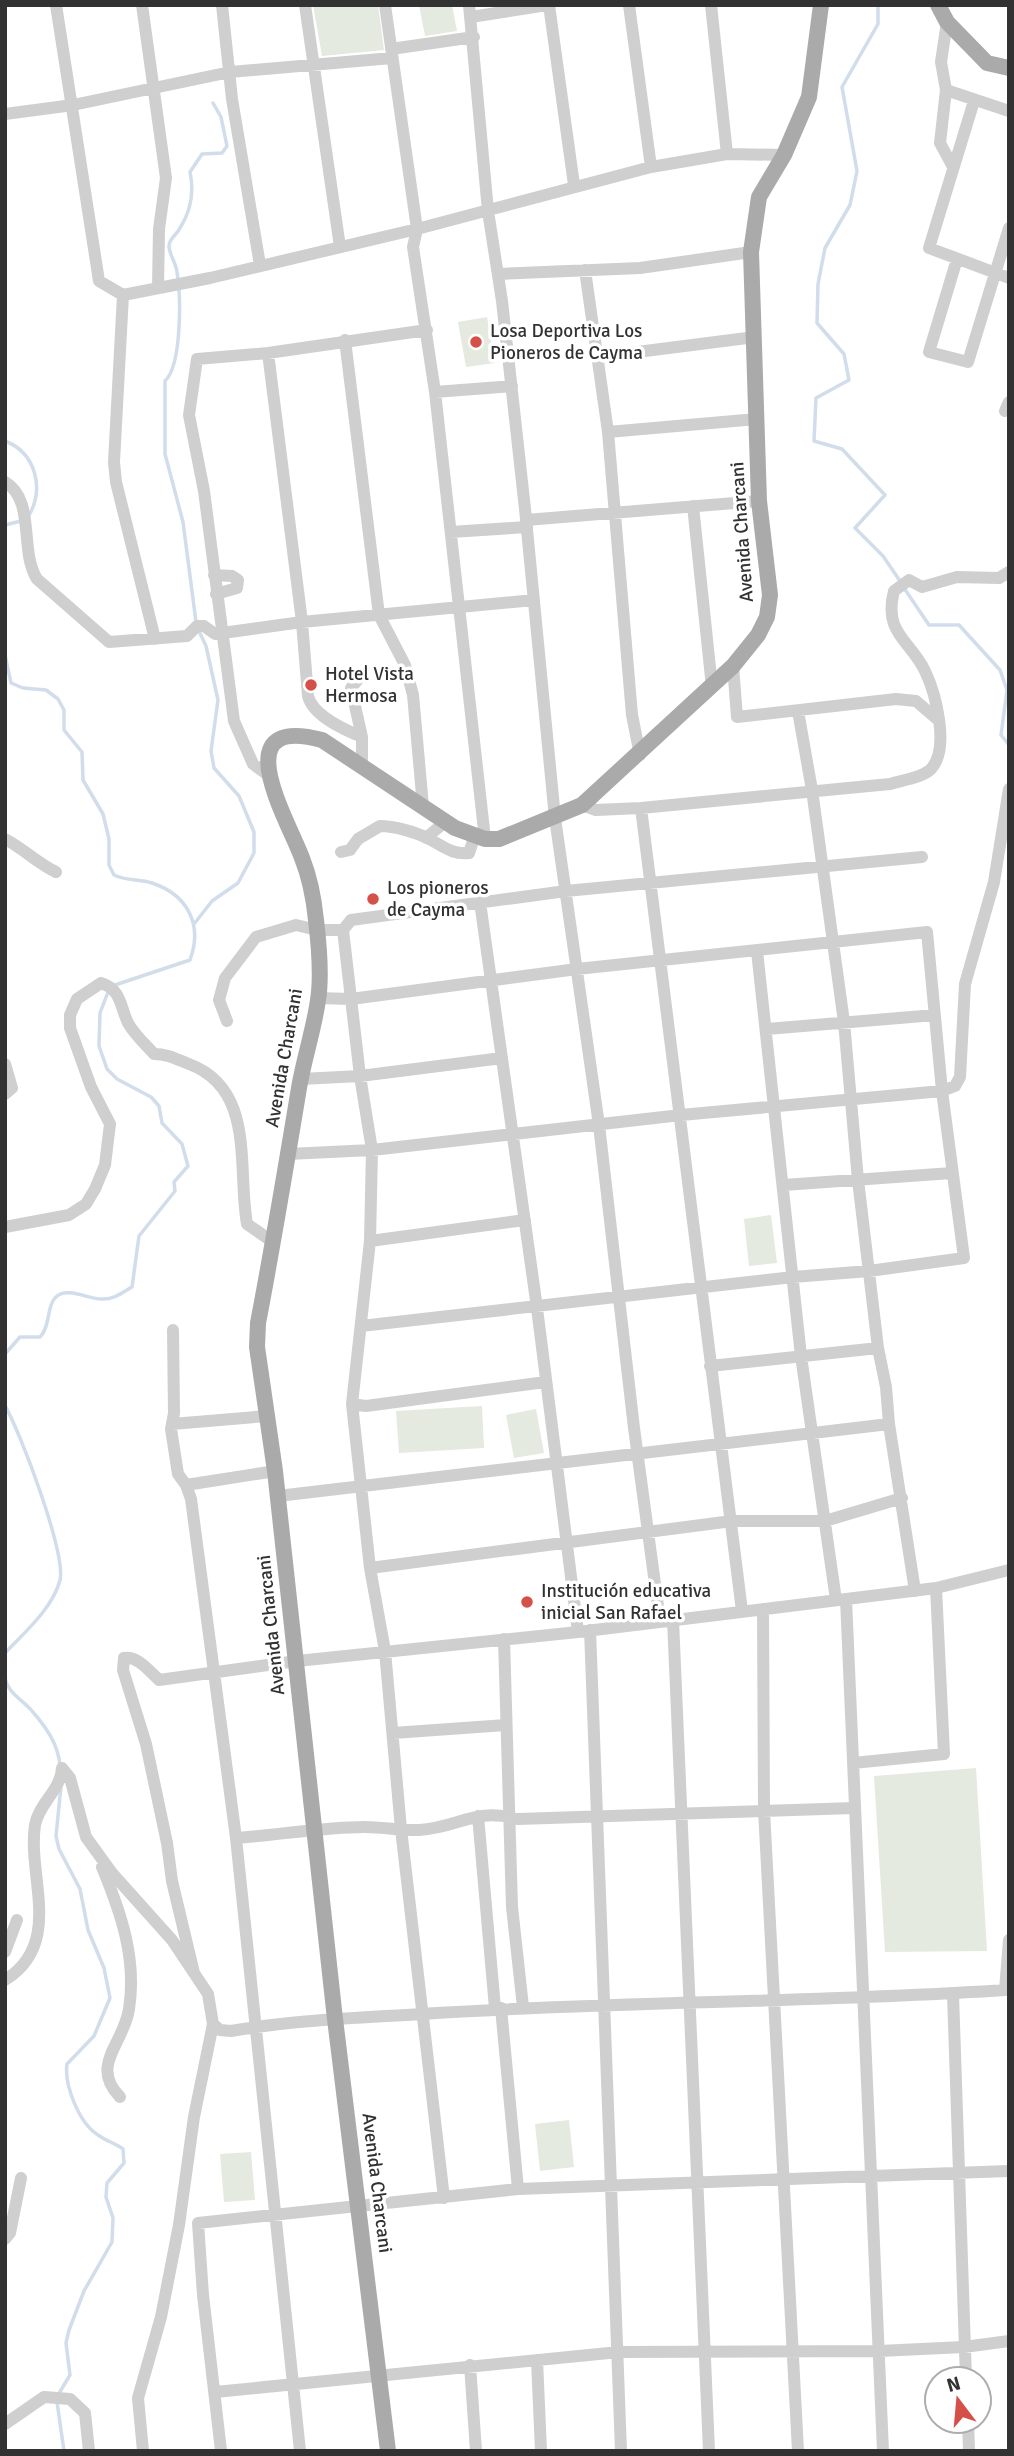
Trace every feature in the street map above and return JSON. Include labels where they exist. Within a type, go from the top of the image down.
[{"type":"main road","name":"Avenida Charcani","points":[[480,837],[514,835],[582,805],[640,755],[733,666],[758,635],[767,617],[770,595],[759,502],[751,253],[759,197],[784,155],[809,97],[821,5]]},
{"type":"main road","points":[[938,5],[947,22],[986,63],[1009,68]]},
{"type":"main road","points":[[268,775],[266,758],[270,749],[282,737],[291,735],[321,740],[446,822],[480,837]]},
{"type":"main road","name":"Avenida Charcani","points":[[268,775],[304,862],[317,930],[318,998],[258,1323],[257,1347],[278,1496],[335,2019],[388,2451]]},
{"type":"street","points":[[56,5],[99,281],[123,295],[417,229],[651,167],[727,154],[784,155]]},
{"type":"street","points":[[142,5],[166,178],[159,229],[158,288]]},
{"type":"street","points":[[222,5],[260,265]]},
{"type":"street","points":[[305,5],[340,247]]},
{"type":"street","points":[[341,852],[350,850],[358,839],[380,826],[426,838],[460,854],[470,853],[480,837],[451,532],[427,330],[413,247],[417,229],[385,5]]},
{"type":"street","points":[[574,186],[548,5],[470,11],[488,211],[512,386],[555,818],[599,1125],[648,1534],[667,1620],[682,1812],[695,2183],[709,2451]]},
{"type":"street","points":[[629,5],[651,167]]},
{"type":"street","points":[[711,5],[727,154]]},
{"type":"street","points":[[947,22],[941,62],[946,90],[940,143],[953,167]]},
{"type":"street","points":[[5,114],[73,105],[230,72],[392,53],[474,37]]},
{"type":"street","points":[[946,90],[1009,111]]},
{"type":"street","points":[[974,101],[928,244],[932,250],[1009,278]]},
{"type":"street","points":[[957,260],[929,352],[968,362],[1009,228]]},
{"type":"street","points":[[498,274],[640,268],[751,253]]},
{"type":"street","points":[[585,270],[608,432],[632,715],[640,755]]},
{"type":"street","points":[[123,295],[114,462],[116,482],[155,639]]},
{"type":"street","points":[[268,775],[253,764],[234,722],[230,674],[220,634],[204,491],[189,415],[197,359],[268,353],[427,330]]},
{"type":"street","points":[[598,357],[755,337]]},
{"type":"street","points":[[345,340],[379,615],[405,665],[413,695],[423,806]]},
{"type":"street","points":[[268,353],[302,622],[309,702],[327,718],[362,737]]},
{"type":"street","points":[[435,393],[512,386]]},
{"type":"street","points":[[608,432],[757,419]]},
{"type":"street","points":[[5,482],[13,487],[21,499],[29,566],[37,579],[109,642],[187,636],[197,626],[220,634],[302,622],[534,600]]},
{"type":"street","points":[[451,532],[616,513],[759,502]]},
{"type":"street","points":[[693,506],[712,687]]},
{"type":"street","points":[[582,805],[596,810],[641,808],[890,784],[920,775],[930,769],[938,757],[941,741],[939,720],[925,671],[898,637],[891,617],[894,591],[909,580],[922,587],[957,578],[999,578],[1009,572]]},
{"type":"street","points":[[214,575],[232,576],[238,580],[237,588],[216,594]]},
{"type":"street","points":[[733,666],[737,717],[896,699],[916,701],[939,720]]},
{"type":"street","points":[[361,676],[351,688],[362,737],[362,766]]},
{"type":"street","points":[[798,712],[834,942],[878,1348],[915,1591]]},
{"type":"street","points":[[288,1154],[372,1150],[681,1115],[942,1091],[956,1086],[960,1077],[965,984],[994,882],[1009,789]]},
{"type":"street","points":[[641,808],[681,1115],[709,1366],[732,1521],[742,1611]]},
{"type":"street","points":[[426,838],[446,822]]},
{"type":"street","points":[[5,839],[21,848],[33,861],[55,872]]},
{"type":"street","points":[[444,2198],[401,1829],[385,1651],[370,1568],[352,1404],[370,1241],[372,1150],[360,1076],[343,930],[351,920],[566,891],[922,857]]},
{"type":"street","points":[[480,902],[567,1544],[584,1631],[605,2003],[609,2184],[620,2352],[621,2451]]},
{"type":"street","points":[[227,1021],[219,1000],[225,978],[256,937],[296,925],[317,930],[343,930]]},
{"type":"street","points":[[318,998],[351,999],[660,959],[927,932],[942,1091],[964,1258],[869,1271],[793,1277],[361,1326]]},
{"type":"street","points":[[757,951],[801,1356],[825,1521],[841,1599],[853,1763],[883,2451]]},
{"type":"street","points":[[5,1227],[69,1215],[86,1204],[105,1165],[110,1124],[91,1087],[70,1028],[70,1015],[77,999],[101,983],[111,986],[117,992],[129,1024],[153,1054],[166,1054],[198,1067],[213,1077],[230,1097],[239,1125],[247,1224],[274,1241]]},
{"type":"street","points":[[766,1029],[935,1015]]},
{"type":"street","points":[[301,1079],[360,1076],[502,1058]]},
{"type":"street","points":[[5,1064],[12,1087],[5,1094]]},
{"type":"street","points":[[784,1185],[952,1173]]},
{"type":"street","points":[[370,1241],[525,1220]]},
{"type":"street","points":[[173,1330],[172,1424],[178,1474],[191,1499],[236,1838],[300,2451]]},
{"type":"street","points":[[709,1366],[878,1348]]},
{"type":"street","points":[[352,1404],[366,1406],[545,1382]]},
{"type":"street","points":[[172,1424],[267,1416]]},
{"type":"street","points":[[278,1496],[889,1424]]},
{"type":"street","points":[[186,1485],[275,1471]]},
{"type":"street","points":[[370,1568],[732,1521],[825,1521],[902,1498]]},
{"type":"street","points":[[194,1973],[172,1881],[167,1843],[146,1744],[123,1670],[124,1658],[131,1657],[139,1662],[159,1680],[212,1671],[584,1631],[915,1591],[1009,1570]]},
{"type":"street","points":[[853,1763],[944,1754],[936,1588]]},
{"type":"street","points":[[763,1609],[764,1810],[775,2002],[781,2180],[798,2451]]},
{"type":"street","points":[[504,1639],[508,1816],[517,1971],[523,2007]]},
{"type":"street","points":[[393,1733],[506,1725]]},
{"type":"street","points":[[5,1980],[15,1974],[29,1954],[39,1927],[42,1911],[35,1826],[47,1801],[62,1780],[62,1768],[70,1778],[86,1838],[172,1940],[208,1994],[214,2024],[194,2117],[179,2225],[161,2317],[138,2398],[144,2451]]},
{"type":"street","points":[[236,1838],[363,1827],[401,1829],[446,1826],[497,1813],[518,1819],[855,1808]]},
{"type":"street","points":[[478,1816],[518,2189]]},
{"type":"street","points":[[95,1851],[116,1902],[133,1972],[125,2033],[112,2051],[106,2066],[109,2085],[120,2097]]},
{"type":"street","points":[[5,1952],[17,1920]]},
{"type":"street","points":[[214,2024],[220,2030],[498,2008],[605,2003],[775,2002],[1005,1990],[1009,1940]]},
{"type":"street","points":[[953,1994],[965,2365]]},
{"type":"street","points":[[221,2451],[198,2223],[518,2189],[1009,2171]]},
{"type":"street","points":[[5,2239],[10,2233],[21,2178]]},
{"type":"street","points":[[215,2392],[620,2352],[879,2350],[964,2347],[1009,2341]]},
{"type":"street","points":[[537,2360],[541,2451]]},
{"type":"street","points":[[470,2365],[476,2451]]},
{"type":"street","points":[[5,2424],[44,2398],[70,2399],[85,2413],[89,2451]]},
{"type":"shaded area","points":[[313,5],[378,5],[384,50],[322,56]]},
{"type":"shaded area","points":[[419,5],[452,5],[457,31],[425,36]]},
{"type":"shaded area","name":"Losa Deportiva Los Pioneros de Cayma","points":[[487,317],[495,363],[466,367],[458,322]]},
{"type":"shaded area","points":[[771,1215],[777,1263],[749,1266],[744,1219]]},
{"type":"shaded area","points":[[482,1406],[484,1448],[399,1453],[396,1411]]},
{"type":"shaded area","points":[[536,1409],[544,1453],[514,1458],[506,1415]]},
{"type":"shaded area","points":[[976,1768],[987,1951],[885,1952],[874,1776]]},
{"type":"shaded area","points":[[569,2120],[574,2167],[540,2171],[535,2124]]},
{"type":"shaded area","points":[[251,2152],[255,2200],[224,2202],[220,2154]]},
{"type":"waterway","points":[[878,5],[878,24],[842,87],[857,171],[850,205],[825,248],[818,284],[817,323],[844,354],[849,380],[816,398],[814,441],[842,449],[885,495],[855,528],[883,556],[900,581]]},
{"type":"waterway","points":[[196,622],[183,522],[165,454],[165,381],[175,361],[179,313],[177,272],[169,246],[189,208],[192,186],[190,172],[202,154],[222,153],[227,146],[221,117],[213,103]]},
{"type":"waterway","points":[[5,441],[24,454],[34,473],[36,495],[28,517]]},
{"type":"waterway","points":[[5,525],[21,521]]},
{"type":"waterway","points":[[904,588],[929,625],[959,625],[1000,670],[1007,690],[1001,735],[1009,745]]},
{"type":"waterway","points":[[194,924],[212,901],[238,883],[254,853],[254,832],[239,796],[214,768],[211,751],[218,700],[206,646],[198,629]]},
{"type":"waterway","points":[[5,655],[11,683],[23,688],[46,690],[58,699],[64,710],[64,730],[82,752],[83,780],[103,814],[109,839],[109,865],[114,875],[165,888],[183,903],[193,923],[195,935],[190,960],[112,986]]},
{"type":"waterway","points":[[5,1354],[20,1337],[40,1337],[57,1296],[72,1293],[105,1299],[117,1296],[132,1287],[139,1236],[175,1191],[174,1182],[188,1166],[182,1144],[162,1123],[159,1106],[151,1097],[117,1079],[107,1069],[99,1046],[100,1013],[108,992]]},
{"type":"waterway","points":[[5,1406],[31,1465],[49,1520],[60,1566],[60,1580],[45,1610],[5,1653]]},
{"type":"waterway","points":[[5,1677],[12,1692],[32,1711],[46,1730],[57,1750],[60,1765]]},
{"type":"waterway","points":[[58,2395],[70,2375],[66,2343],[69,2330],[84,2291],[112,2242],[113,2218],[106,2197],[107,2183],[124,2163],[123,2149],[98,2135],[85,2122],[74,2103],[68,2082],[67,2064],[94,2036],[110,1998],[104,1968],[88,1930],[80,1889],[59,1849],[56,1836],[61,1786]]},
{"type":"waterway","points":[[57,2402],[64,2451]]},
{"type":"place","name":"Losa Deportiva Los Pioneros de Cayma","points":[[476,342]]},
{"type":"place","name":"Hotel Vista Hermosa","points":[[311,685]]},
{"type":"place","name":"Los pioneros de Cayma","points":[[373,899]]},
{"type":"place","name":"Institución educativa inicial San Rafael","points":[[527,1602]]}]
